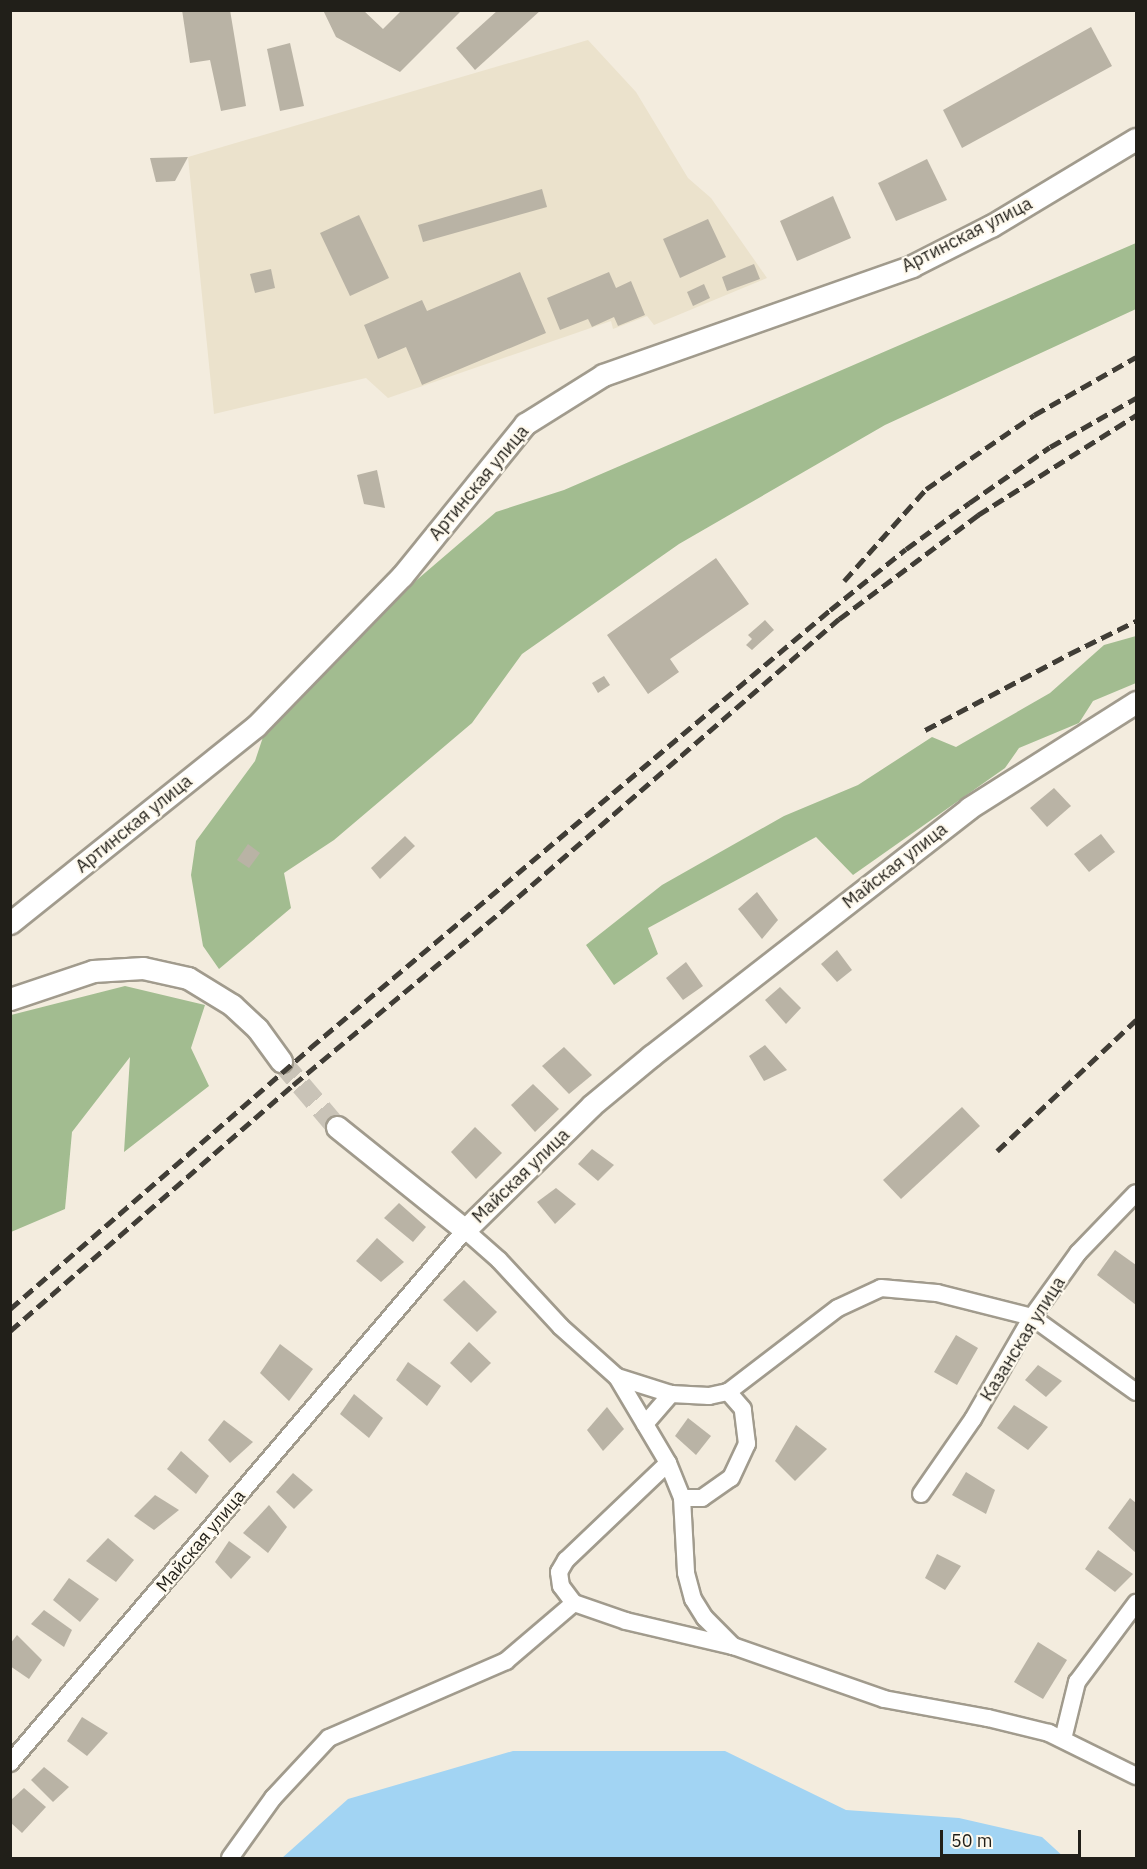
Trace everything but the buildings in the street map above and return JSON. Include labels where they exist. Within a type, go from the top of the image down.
[{"type":"street","name":"Артинская улица","points":[[10,923],[256,726],[402,576],[525,424],[603,375],[912,266],[991,226],[1137,139]]},
{"type":"street","name":"Майская улица","points":[[10,1763],[465,1230],[592,1105],[651,1056],[969,808],[1137,702]]},
{"type":"street","points":[[11,999],[93,971],[143,968],[188,978],[232,1005],[257,1028],[280,1061]]},
{"type":"street","points":[[337,1127],[499,1260],[561,1327],[617,1377],[668,1463],[682,1498],[686,1573],[693,1599],[705,1618],[733,1646]]},
{"type":"street","name":"Казанская улица","points":[[921,1494],[973,1419],[1032,1317],[1078,1253],[1137,1193]]},
{"type":"street","points":[[617,1377],[670,1394],[709,1396],[728,1392],[838,1308],[881,1288],[937,1293],[1032,1317],[1137,1392]]},
{"type":"street","points":[[682,1498],[702,1498],[731,1478],[747,1444],[742,1409],[728,1392]]},
{"type":"street","points":[[645,1424],[670,1394]]},
{"type":"street","points":[[668,1463],[566,1560],[559,1572],[561,1586],[574,1603],[626,1621],[733,1646],[884,1699],[988,1718],[1049,1733],[1137,1776]]},
{"type":"street","points":[[230,1858],[273,1798],[329,1738],[506,1661],[574,1603]]},
{"type":"street","points":[[1063,1739],[1077,1682],[1137,1603]]},
{"type":"shaded area","points":[[588,40],[636,92],[688,178],[711,198],[767,278],[654,325],[647,316],[613,329],[611,321],[388,398],[366,378],[214,414],[188,157]]},
{"type":"green space","points":[[1136,243],[1136,309],[885,425],[679,544],[522,654],[472,723],[334,840],[284,873],[291,908],[219,969],[203,946],[191,875],[196,841],[255,761],[268,722],[384,608],[496,512],[564,490]]},
{"type":"green space","points":[[1136,636],[1136,683],[1093,701],[1079,723],[1019,748],[1005,768],[853,875],[816,837],[648,928],[658,954],[614,985],[586,945],[662,885],[784,816],[858,785],[932,737],[956,747],[1050,693],[1104,645]]},
{"type":"green space","points":[[125,986],[205,1005],[191,1048],[209,1086],[124,1152],[130,1057],[72,1132],[65,1209],[11,1232],[11,1015]]},
{"type":"water","points":[[513,1751],[725,1751],[846,1810],[959,1818],[1042,1837],[1065,1858],[282,1858],[348,1799]]},
{"type":"tunnel","points":[[281,1061],[337,1127]]},
{"type":"railway","points":[[844,581],[926,489],[1034,415],[1136,357]]},
{"type":"railway","points":[[10,1309],[310,1048],[830,610],[906,549],[969,503],[1050,447],[1136,398]]},
{"type":"railway","points":[[10,1331],[293,1085],[504,909],[839,619],[978,515],[1136,415]]},
{"type":"railway","points":[[925,730],[1136,621]]},
{"type":"railway","points":[[997,1151],[1136,1020]]}]
